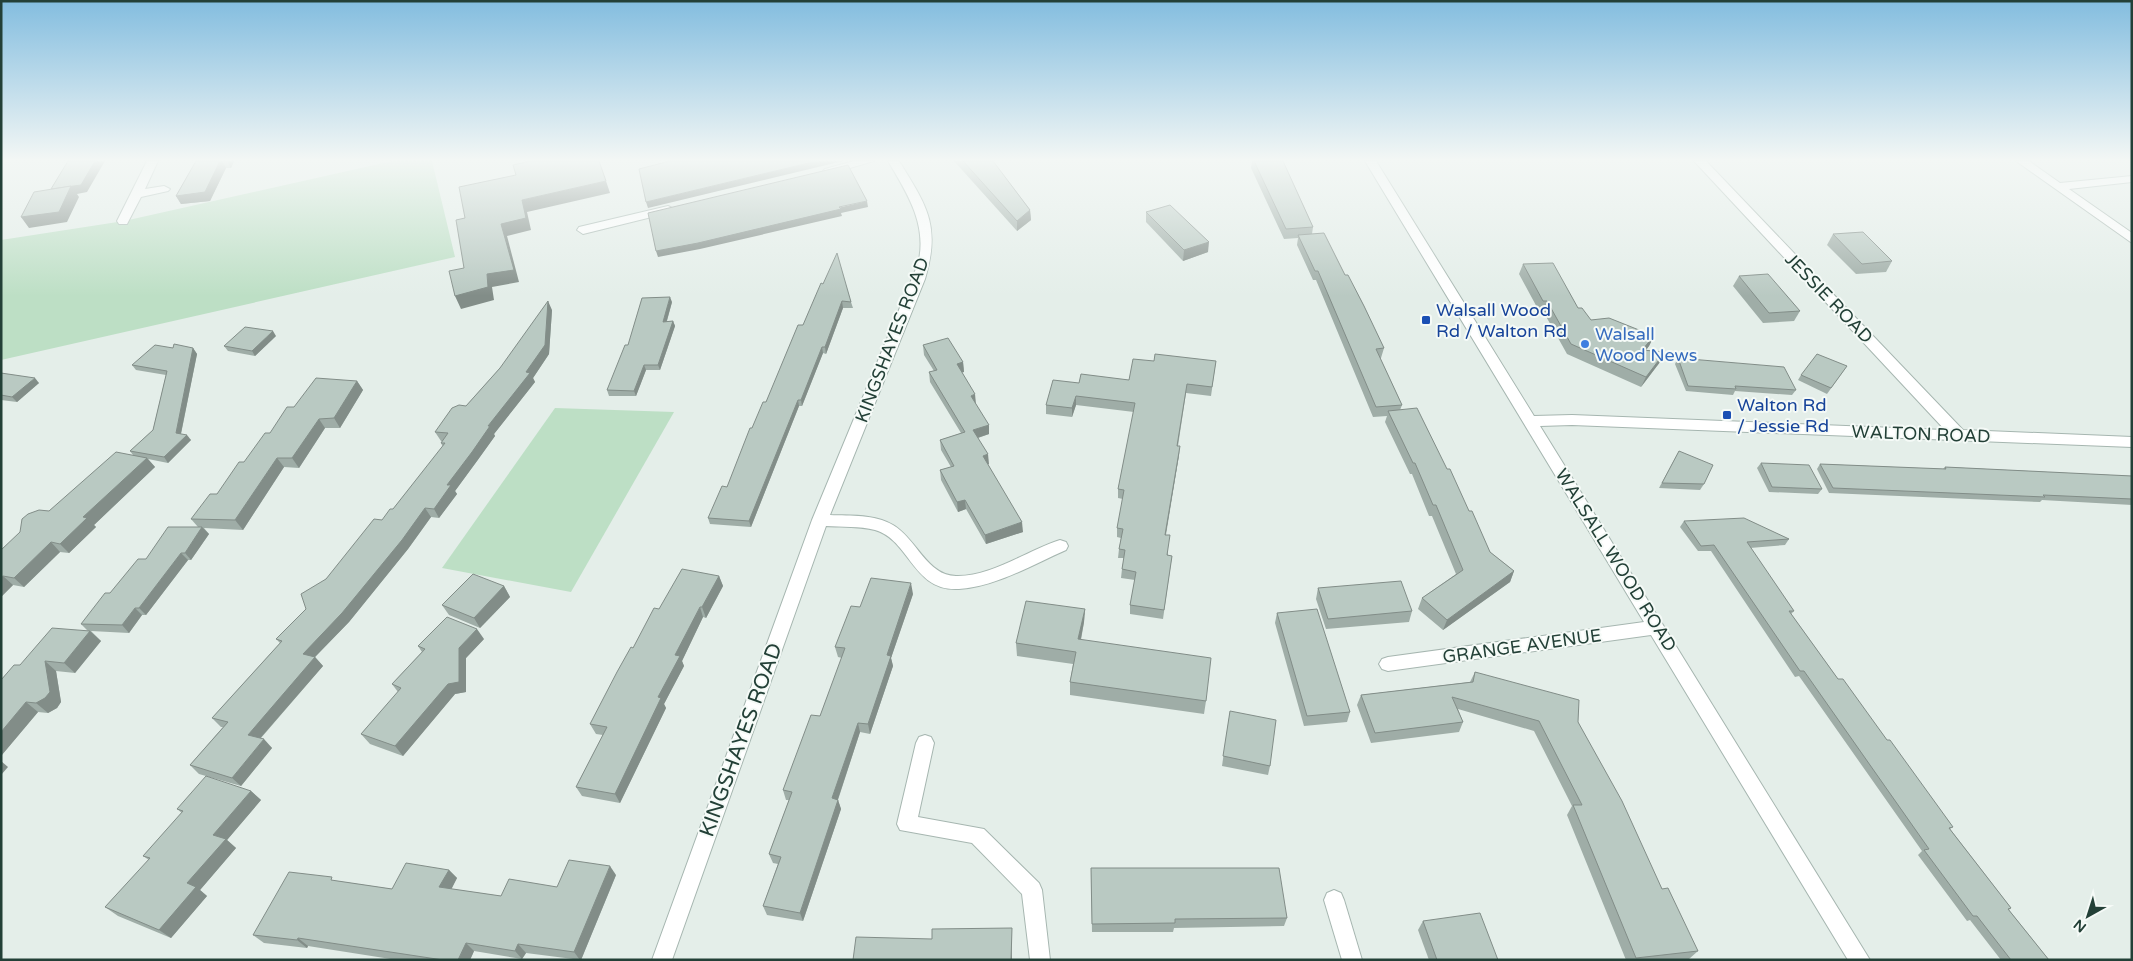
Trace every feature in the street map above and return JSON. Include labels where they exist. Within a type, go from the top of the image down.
[{"type":"street","points":[[123,221],[131,206]]},
{"type":"street","name":"KINGSHAYES ROAD","points":[[662,960],[820,520],[919,278],[926,248],[925,225],[919,206]]},
{"type":"street","name":"WALSALL WOOD ROAD","points":[[1397,206],[1860,960]]},
{"type":"street","name":"JESSIE ROAD","points":[[1740,206],[1960,436]]},
{"type":"street","points":[[2085,206],[2132,239]]},
{"type":"street","points":[[583,230],[679,208]]},
{"type":"street","name":"WALTON ROAD","points":[[1530,421],[1572,420],[2132,442]]},
{"type":"street","points":[[820,520],[877,524],[885,527],[898,535],[925,569],[948,582],[975,581],[1060,546]]},
{"type":"street","name":"GRANGE AVENUE","points":[[1388,664],[1657,627]]},
{"type":"street","points":[[925,743],[907,824],[977,835],[1032,890],[1040,960]]},
{"type":"street","points":[[1334,900],[1352,960]]},
{"type":"green space","points":[[192,206],[443,206],[455,257],[1,360],[1,240],[124,221]]},
{"type":"green space","points":[[555,408],[674,412],[571,592],[442,568]]},
{"type":"building","points":[[27,206],[62,206],[59,212],[21,217]]},
{"type":"building","points":[[463,206],[523,206],[526,218],[501,224],[514,270],[487,274],[488,287],[455,296],[449,271],[464,268],[456,220],[465,218]]},
{"type":"building","points":[[678,206],[844,206],[839,207],[841,209],[656,251],[648,213]]},
{"type":"building","points":[[1003,206],[1027,206],[1030,210],[1017,221]]},
{"type":"building","points":[[1171,206],[1209,242],[1184,250],[1146,212]]},
{"type":"building","points":[[1275,206],[1303,206],[1313,227],[1286,229]]},
{"type":"building","points":[[1863,232],[1892,261],[1862,264],[1833,234]]},
{"type":"building","points":[[1324,233],[1345,275],[1348,275],[1384,348],[1376,349],[1402,405],[1376,407],[1318,271],[1315,271],[1298,235]]},
{"type":"building","points":[[837,253],[851,302],[842,301],[825,347],[822,347],[801,400],[798,400],[749,521],[708,518],[722,486],[727,487],[750,428],[752,428],[763,402],[766,402],[798,325],[803,325],[821,283],[823,284]]},
{"type":"building","points":[[1553,263],[1578,308],[1582,308],[1591,320],[1609,318],[1654,336],[1642,350],[1665,352],[1646,377],[1571,344],[1547,301],[1543,301],[1523,264]]},
{"type":"building","points":[[1768,274],[1800,311],[1769,313],[1739,276]]},
{"type":"building","points":[[670,297],[663,322],[673,321],[658,365],[644,365],[634,391],[607,390],[625,345],[628,345],[642,298]]},
{"type":"building","points":[[548,301],[545,345],[526,372],[530,373],[488,426],[490,426],[447,485],[451,485],[434,509],[425,508],[402,540],[342,613],[303,654],[315,657],[248,735],[264,739],[232,778],[190,765],[228,722],[212,718],[282,641],[276,639],[306,609],[301,594],[326,579],[374,519],[382,520],[390,509],[393,509],[445,443],[441,443],[448,433],[435,432],[452,408],[459,405],[466,406],[500,368]]},
{"type":"building","points":[[245,327],[273,331],[252,351],[224,346]]},
{"type":"building","points":[[948,338],[963,362],[957,364],[975,394],[971,396],[989,425],[973,430],[988,454],[983,456],[1022,522],[985,535],[965,500],[957,502],[940,470],[954,466],[940,440],[965,432],[929,372],[937,370],[923,345]]},
{"type":"building","points":[[174,344],[193,348],[176,433],[187,435],[164,457],[130,451],[153,430],[167,371],[132,365],[155,345],[173,348]]},
{"type":"building","points":[[1155,354],[1216,361],[1212,387],[1187,384],[1177,446],[1180,446],[1165,535],[1170,535],[1167,555],[1172,556],[1164,610],[1130,605],[1136,572],[1122,569],[1125,550],[1119,549],[1123,529],[1117,528],[1124,490],[1118,489],[1135,403],[1076,396],[1072,408],[1046,405],[1053,380],[1079,383],[1081,374],[1129,380],[1133,359],[1154,361]]},
{"type":"building","points":[[1817,354],[1847,366],[1831,388],[1801,375]]},
{"type":"building","points":[[1678,358],[1784,367],[1796,390],[1735,386],[1736,389],[1688,386]]},
{"type":"building","points":[[1,373],[35,378],[12,397],[1,395]]},
{"type":"building","points":[[316,378],[357,381],[334,418],[319,419],[292,458],[277,458],[235,520],[191,519],[210,494],[217,494],[239,462],[244,462],[265,433],[270,433],[287,407],[294,407]]},
{"type":"building","points":[[1417,408],[1447,469],[1450,469],[1469,511],[1472,511],[1490,552],[1514,571],[1447,620],[1422,598],[1463,570],[1436,505],[1433,505],[1415,463],[1413,463],[1388,411]]},
{"type":"building","points":[[1679,451],[1713,465],[1704,484],[1662,483]]},
{"type":"building","points":[[116,452],[147,458],[83,517],[87,518],[60,544],[51,542],[14,578],[1,577],[1,550],[20,532],[22,519],[28,514],[39,510],[49,511]]},
{"type":"building","points":[[1761,463],[1809,465],[1822,489],[1772,487]]},
{"type":"building","points":[[1820,464],[1946,469],[1945,467],[2132,476],[2132,499],[1833,488]]},
{"type":"building","points":[[1744,518],[1789,539],[1747,542],[1794,611],[1789,611],[1838,679],[1843,679],[1887,740],[1890,740],[1953,827],[1949,828],[2011,908],[2008,909],[2049,960],[2011,960],[1977,916],[1973,916],[1924,850],[1929,849],[1804,671],[1800,671],[1714,545],[1701,546],[1684,521]]},
{"type":"building","points":[[168,527],[202,527],[185,553],[181,553],[139,608],[135,608],[122,625],[81,624],[105,593],[110,593],[138,559],[146,559]]},
{"type":"building","points":[[682,569],[719,576],[702,607],[700,607],[675,655],[680,656],[658,697],[661,698],[615,794],[576,787],[607,727],[590,724],[654,608],[659,609]]},
{"type":"building","points":[[473,574],[504,586],[474,618],[442,605]]},
{"type":"building","points":[[871,578],[911,583],[887,655],[891,656],[868,724],[858,723],[832,798],[838,800],[800,913],[763,906],[781,857],[769,854],[792,792],[783,790],[811,715],[820,716],[845,648],[835,647],[851,606],[860,607]]},
{"type":"building","points":[[1401,581],[1412,611],[1328,619],[1318,588]]},
{"type":"building","points":[[1026,601],[1085,609],[1078,639],[1211,658],[1206,701],[1070,682],[1076,652],[1016,643]]},
{"type":"building","points":[[1317,609],[1350,712],[1307,716],[1277,613]]},
{"type":"building","points":[[447,617],[477,629],[459,648],[459,682],[448,684],[395,746],[361,734],[401,688],[392,684],[425,649],[418,646]]},
{"type":"building","points":[[52,628],[90,631],[64,663],[45,661],[50,692],[45,698],[36,703],[26,702],[1,732],[1,680],[14,665],[20,665]]},
{"type":"building","points":[[1475,672],[1579,700],[1578,722],[1622,801],[1662,889],[1668,888],[1698,951],[1636,958],[1573,805],[1582,805],[1539,721],[1452,697],[1463,722],[1375,733],[1361,695],[1473,682]]},
{"type":"building","points":[[1230,711],[1276,720],[1270,766],[1223,756]]},
{"type":"building","points":[[206,776],[251,791],[213,835],[226,839],[187,883],[196,887],[159,930],[105,907],[150,858],[143,856],[183,811],[177,809]]},
{"type":"building","points":[[569,860],[610,866],[574,952],[518,944],[515,951],[466,943],[458,960],[443,960],[298,938],[297,940],[253,935],[289,872],[332,877],[331,880],[392,889],[406,863],[449,870],[439,887],[501,896],[509,879],[557,887]]},
{"type":"building","points":[[1091,868],[1279,868],[1287,918],[1175,919],[1175,923],[1092,924]]},
{"type":"building","points":[[1480,913],[1498,960],[1437,960],[1423,921]]},
{"type":"building","points":[[1012,928],[1011,960],[853,960],[856,937],[932,939],[932,929]]},
{"type":"place","name":"Walsall Wood Rd / Walton Rd","points":[[1426,320]]},
{"type":"place","name":"Walsall Wood News","points":[[1585,344]]},
{"type":"place","name":"Walton Rd / Jessie Rd","points":[[1727,415]]}]
